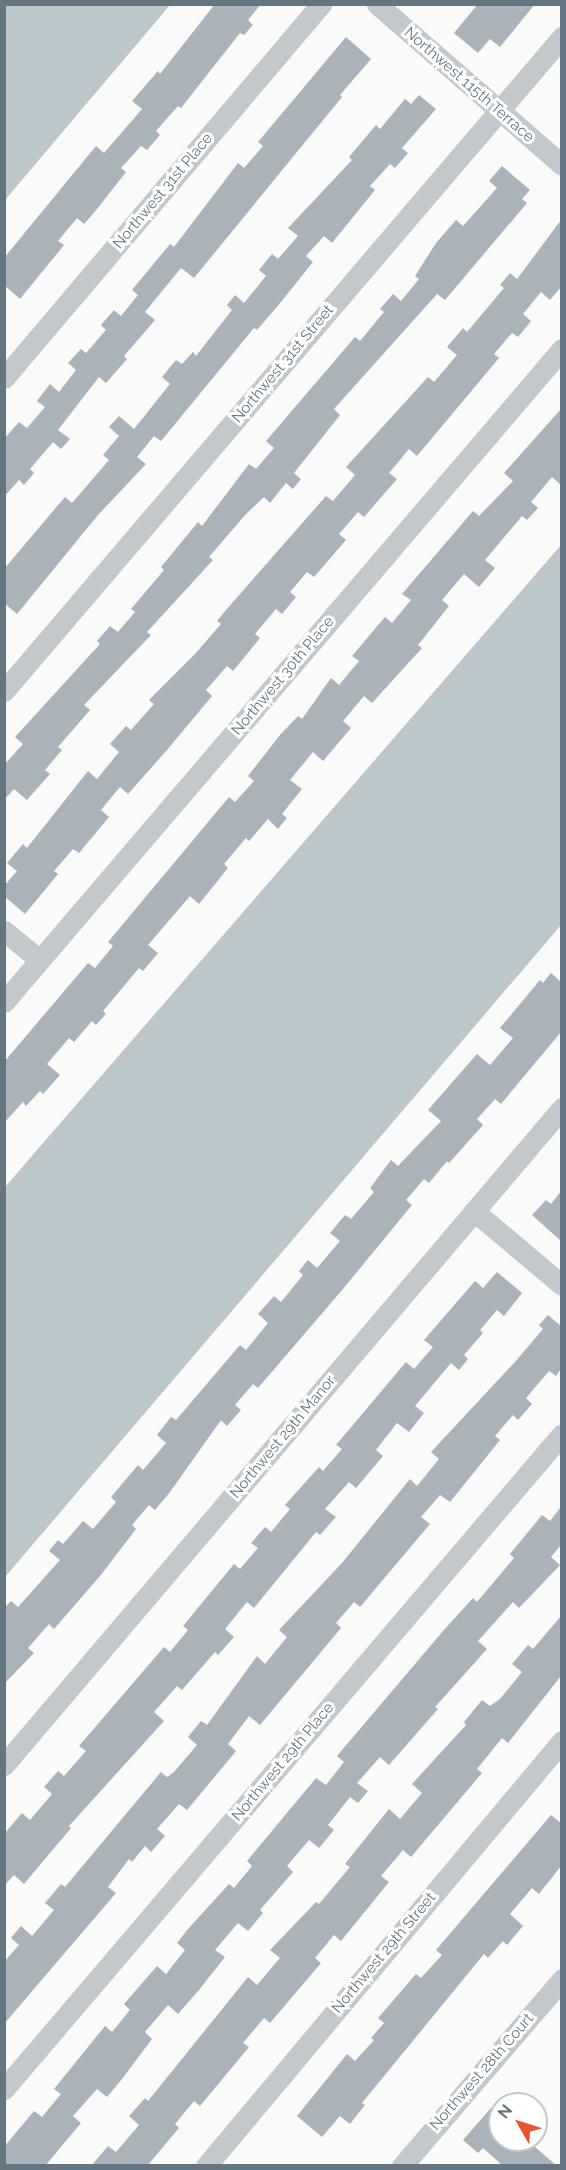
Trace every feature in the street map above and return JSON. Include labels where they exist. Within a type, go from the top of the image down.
[{"type":"street","name":"Northwest 31st Place","points":[[4,378],[321,4]]},
{"type":"street","name":"Northwest 115th Terrace","points":[[377,4],[561,165]]},
{"type":"street","name":"Northwest 31st Street","points":[[4,691],[561,37]]},
{"type":"street","name":"Northwest 30th Place","points":[[4,1002],[561,349]]},
{"type":"street","points":[[4,931],[40,960]]},
{"type":"street","name":"Northwest 29th Manor","points":[[4,1765],[561,1108]]},
{"type":"street","points":[[474,1211],[561,1285]]},
{"type":"street","name":"Northwest 29th Place","points":[[4,2089],[561,1434]]},
{"type":"street","name":"Northwest 29th Street","points":[[206,2166],[561,1741]]},
{"type":"street","name":"Northwest 28th Court","points":[[407,2164],[561,1979]]},
{"type":"shaded area","points":[[4,5],[170,5],[5,200]]},
{"type":"shaded area","points":[[561,545],[561,925],[5,1577],[5,1187]]},
{"type":"building","points":[[215,4],[261,4],[248,20],[253,25],[244,35],[240,33],[181,108],[178,106],[156,131],[160,135],[147,150],[141,146],[121,168],[126,172],[97,209],[84,224],[77,218],[58,241],[64,245],[20,299],[4,285],[4,258],[96,146],[104,153],[142,109],[132,101],[158,71],[160,74]]},
{"type":"building","points":[[478,4],[535,4],[500,47],[490,39],[478,53],[454,33]]},
{"type":"building","points":[[346,37],[371,59],[194,278],[181,268],[145,312],[155,320],[124,356],[127,359],[106,383],[99,377],[58,430],[70,439],[61,449],[53,442],[30,469],[34,473],[24,485],[19,480],[4,497],[4,439],[19,422],[27,428],[45,407],[37,401],[50,384],[59,392],[76,370],[68,363],[81,349],[86,353],[106,330],[101,325],[114,310],[121,316],[138,295],[132,290],[170,244],[174,247],[238,163],[244,168],[263,146],[258,142]]},
{"type":"building","points":[[419,95],[436,109],[402,148],[408,153],[395,168],[390,164],[370,186],[375,190],[332,243],[324,236],[306,256],[313,262],[281,302],[257,330],[254,328],[161,441],[154,436],[137,457],[146,464],[98,515],[17,614],[4,603],[4,569],[65,497],[72,503],[109,460],[103,455],[119,436],[109,427],[119,416],[134,429],[170,384],[162,377],[176,360],[182,364],[193,352],[196,356],[232,310],[227,305],[235,295],[244,303],[266,276],[259,270],[272,254],[278,259],[298,236],[288,228],[352,160],[349,157],[376,125],[380,129],[405,99],[411,104]]},
{"type":"building","points":[[502,166],[530,190],[522,199],[527,203],[445,300],[437,294],[334,409],[340,415],[294,473],[301,479],[293,489],[286,483],[270,503],[264,497],[246,514],[209,557],[213,560],[147,632],[151,635],[84,705],[90,710],[58,747],[62,750],[45,770],[50,774],[27,800],[14,789],[4,800],[4,765],[23,744],[15,737],[100,644],[97,641],[110,626],[118,632],[135,612],[131,609],[164,570],[161,567],[198,522],[202,526],[249,464],[256,469],[274,448],[266,441],[355,337],[360,341],[384,312],[380,309],[393,294],[401,301],[419,279],[415,276],[436,243],[456,220],[463,226],[497,188],[489,181]]},
{"type":"building","points":[[561,220],[561,287],[550,300],[541,292],[523,314],[531,321],[518,337],[512,333],[494,354],[499,358],[417,456],[409,449],[389,473],[397,479],[364,517],[358,512],[339,534],[346,540],[314,577],[307,572],[290,592],[296,597],[282,614],[276,609],[255,634],[260,638],[233,671],[227,666],[206,690],[212,696],[167,750],[128,794],[120,787],[101,810],[109,817],[79,853],[73,849],[54,871],[58,874],[25,914],[4,896],[4,886],[17,871],[7,863],[23,844],[27,848],[88,771],[97,779],[119,752],[110,744],[126,726],[131,730],[154,704],[149,700],[195,654],[221,624],[217,621],[226,610],[326,496],[333,501],[355,475],[346,467],[428,377],[434,382],[457,355],[447,347],[463,328],[467,332],[504,288],[500,285],[510,273],[517,279]]},
{"type":"building","points":[[561,409],[561,485],[552,477],[531,502],[538,508],[527,520],[522,516],[485,560],[495,568],[479,587],[464,574],[442,600],[449,606],[418,645],[422,648],[372,703],[364,696],[343,721],[351,728],[323,761],[313,752],[290,780],[302,789],[282,814],[287,818],[278,829],[268,819],[249,841],[246,838],[224,864],[228,868],[199,904],[190,896],[148,945],[158,953],[143,971],[139,968],[103,1011],[106,1014],[96,1025],[92,1021],[74,1042],[69,1038],[47,1064],[60,1075],[43,1094],[40,1091],[26,1106],[23,1102],[4,1123],[4,1062],[88,963],[95,968],[113,946],[108,942],[229,797],[235,802],[254,781],[248,776],[280,735],[298,716],[302,719],[331,678],[339,685],[359,661],[352,656],[385,617],[392,623],[411,600],[402,594],[473,511],[479,516],[513,481],[504,473]]},
{"type":"building","points":[[551,973],[561,982],[561,1032],[501,1104],[495,1099],[477,1119],[483,1125],[449,1163],[447,1161],[429,1183],[424,1179],[406,1200],[412,1205],[343,1289],[258,1388],[253,1384],[235,1405],[241,1410],[227,1426],[221,1420],[170,1492],[155,1510],[149,1505],[132,1525],[136,1529],[100,1576],[54,1629],[49,1624],[28,1648],[34,1653],[4,1684],[4,1608],[11,1601],[18,1607],[60,1560],[49,1551],[58,1540],[63,1544],[83,1521],[93,1529],[116,1502],[111,1497],[138,1465],[143,1470],[166,1443],[157,1435],[171,1417],[176,1420],[240,1345],[246,1350],[268,1323],[258,1314],[274,1296],[281,1302],[303,1275],[299,1271],[308,1260],[317,1268],[340,1241],[330,1233],[345,1215],[351,1219],[374,1192],[370,1188],[391,1160],[398,1166],[441,1121],[428,1110],[477,1054],[490,1065],[513,1038],[500,1028],[540,980],[543,983]]},
{"type":"building","points":[[561,1191],[561,1241],[532,1215],[546,1200],[551,1204]]},
{"type":"building","points":[[497,1272],[522,1293],[504,1316],[497,1310],[480,1330],[483,1333],[464,1355],[468,1359],[459,1370],[451,1363],[415,1406],[424,1413],[409,1432],[397,1423],[376,1450],[383,1456],[356,1488],[349,1482],[325,1509],[336,1517],[320,1535],[316,1532],[254,1608],[247,1602],[225,1629],[234,1637],[218,1655],[215,1652],[182,1690],[177,1686],[154,1712],[164,1721],[69,1826],[71,1828],[24,1884],[14,1875],[4,1886],[4,1834],[22,1813],[30,1820],[52,1794],[44,1787],[58,1771],[64,1776],[86,1751],[79,1746],[164,1647],[170,1652],[188,1630],[183,1626],[234,1564],[240,1569],[258,1548],[251,1543],[265,1527],[271,1532],[290,1509],[285,1505],[319,1467],[323,1471],[342,1449],[336,1445],[406,1362],[414,1369],[433,1347],[424,1340],[475,1281],[483,1288]]},
{"type":"building","points":[[548,1315],[561,1326],[561,1369],[556,1376],[549,1371],[526,1398],[532,1404],[518,1420],[513,1415],[495,1436],[500,1440],[450,1502],[440,1495],[421,1517],[430,1524],[360,1607],[354,1602],[336,1623],[341,1628],[260,1725],[249,1716],[228,1744],[236,1751],[187,1810],[179,1804],[157,1829],[165,1836],[151,1852],[145,1846],[132,1862],[129,1859],[108,1887],[116,1893],[4,2024],[4,1962],[19,1945],[11,1938],[21,1926],[32,1936],[54,1910],[45,1903],[61,1884],[65,1887],[161,1772],[167,1777],[174,1772],[197,1745],[188,1737],[201,1721],[207,1725],[257,1656],[265,1664],[287,1637],[279,1630],[342,1563],[410,1479],[417,1486],[439,1459],[431,1452],[515,1362],[543,1329],[539,1325]]},
{"type":"building","points":[[561,1507],[561,1545],[551,1557],[560,1565],[519,1608],[513,1602],[478,1641],[487,1649],[435,1707],[438,1709],[389,1765],[380,1757],[357,1783],[368,1791],[358,1803],[350,1797],[328,1825],[334,1830],[319,1848],[309,1840],[287,1866],[293,1872],[260,1910],[263,1913],[248,1931],[238,1923],[215,1950],[225,1957],[199,1990],[178,2014],[168,2005],[145,2032],[152,2039],[122,2079],[107,2097],[97,2089],[73,2116],[81,2123],[45,2166],[4,2166],[4,2147],[34,2111],[42,2117],[61,2094],[54,2089],[105,2026],[112,2032],[130,2010],[124,2004],[157,1966],[166,1974],[185,1950],[177,1943],[188,1929],[229,1884],[234,1888],[252,1866],[247,1861],[316,1778],[326,1785],[344,1762],[337,1756],[473,1598],[477,1602],[514,1558],[510,1554],[542,1515],[550,1521]]},
{"type":"building","points":[[561,1616],[561,1676],[508,1743],[502,1738],[477,1769],[482,1773],[411,1857],[403,1850],[381,1876],[389,1882],[341,1941],[334,1935],[315,1958],[321,1963],[270,2023],[264,2018],[243,2043],[249,2047],[200,2106],[194,2101],[175,2124],[179,2128],[147,2166],[91,2166],[108,2146],[116,2152],[139,2125],[129,2116],[145,2098],[148,2101],[248,1977],[257,1985],[280,1958],[270,1950],[316,1902],[319,1904],[350,1867],[345,1864],[389,1809],[400,1819],[422,1793],[412,1784],[466,1725],[464,1722],[482,1700],[490,1706],[500,1699],[522,1672],[512,1664],[528,1645],[533,1649]]},
{"type":"building","points":[[551,1815],[561,1823],[561,1866],[539,1894],[532,1888],[510,1914],[523,1926],[507,1945],[503,1941],[488,1958],[484,1954],[362,2103],[365,2105],[350,2124],[340,2116],[322,2137],[297,2116],[347,2054],[355,2061],[374,2040],[371,2038],[384,2023],[378,2018],[416,1974],[421,1978],[442,1955],[436,1950]]},
{"type":"building","points":[[488,2111],[488,2152],[541,2152],[557,2166],[503,2166],[483,2148],[478,2153],[463,2140]]}]
